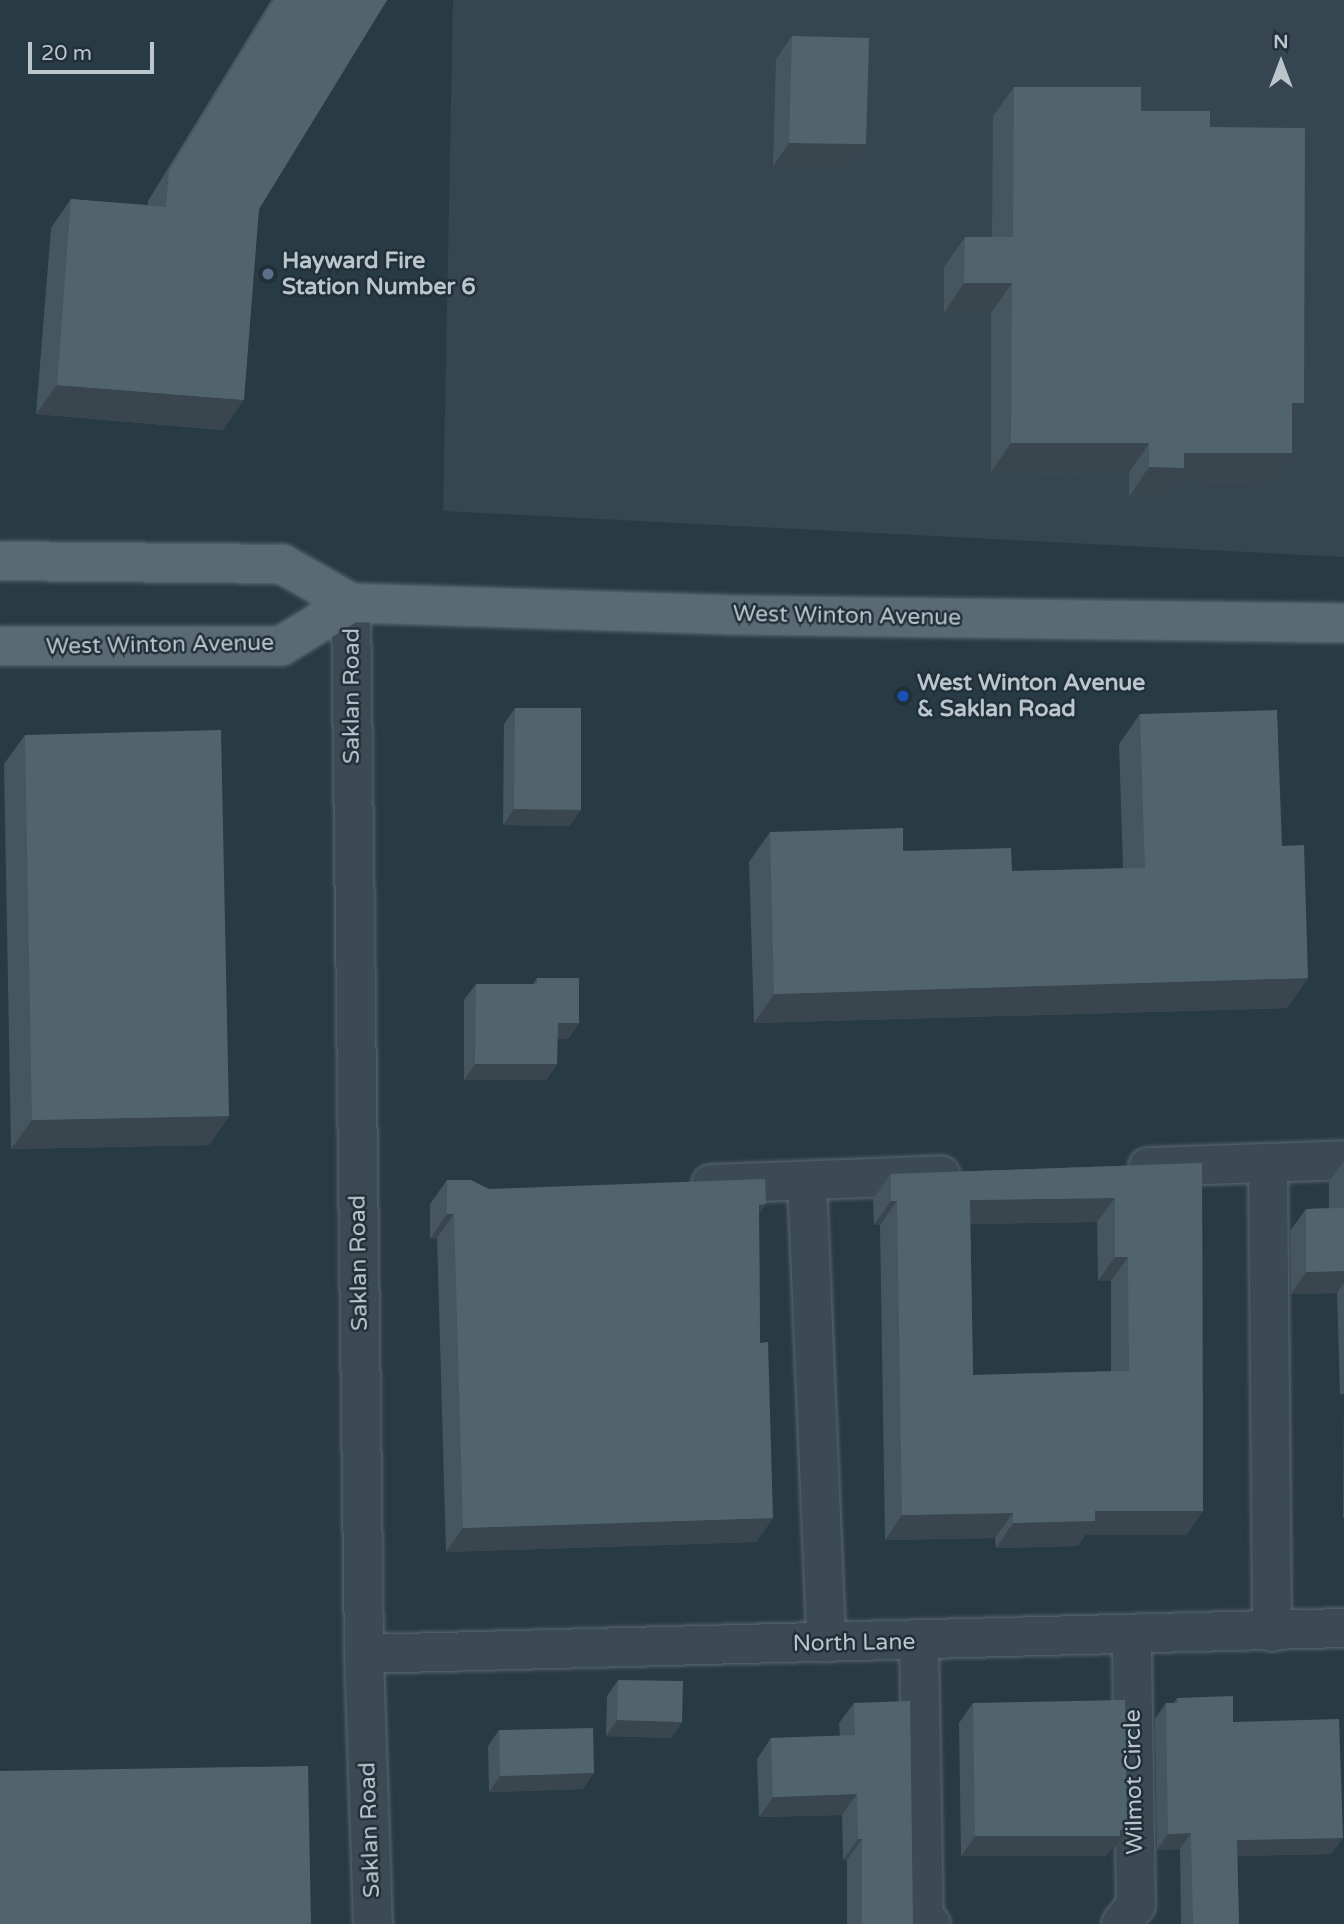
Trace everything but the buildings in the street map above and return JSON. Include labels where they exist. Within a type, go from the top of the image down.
[{"type":"main road","name":"West Winton Avenue","points":[[0,561],[282,564],[351,603],[728,615],[1344,623]]},
{"type":"main road","name":"West Winton Avenue","points":[[0,646],[281,646],[351,603]]},
{"type":"street","name":"Saklan Road","points":[[351,603],[364,1654],[373,1924]]},
{"type":"street","points":[[1114,1169],[1344,1160]]},
{"type":"street","points":[[1268,1163],[1272,1632]]},
{"type":"street","points":[[673,1185],[975,1174]]},
{"type":"street","points":[[807,1181],[826,1643]]},
{"type":"street","name":"North Lane","points":[[364,1654],[1132,1636],[1344,1628]]},
{"type":"street","name":"Wilmot Circle","points":[[1121,1924],[1136,1905],[1132,1636]]},
{"type":"street","points":[[919,1641],[924,1918],[931,1924]]},
{"type":"shaded area","points":[[453,0],[1344,0],[1344,557],[443,511]]},
{"type":"place","name":"Hayward Fire Station Number 6","points":[[268,274]]},
{"type":"place","name":"West Winton Avenue & Saklan Road","points":[[903,696]]}]
